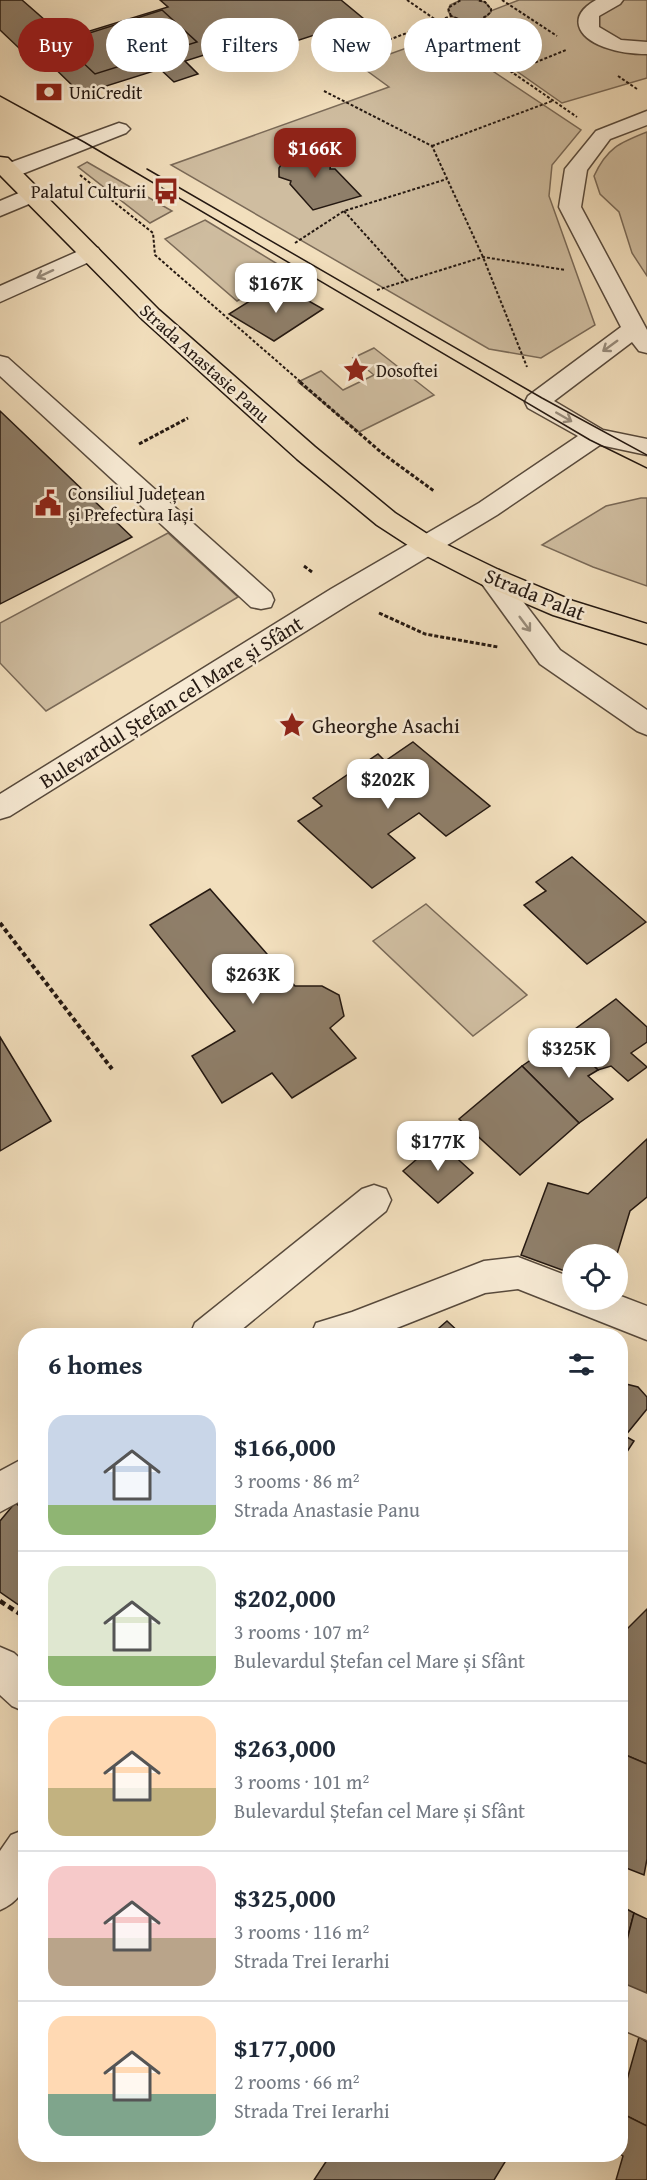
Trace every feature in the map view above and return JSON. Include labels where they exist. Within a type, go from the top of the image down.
[{"type":"main road","name":"Strada Anastasie Panu","points":[[5,167],[151,315],[306,453],[386,519],[426,544]]},
{"type":"main road","name":"Strada Palat","points":[[426,544],[490,578],[563,608],[647,634]]},
{"type":"street","points":[[613,0],[591,10],[587,18],[588,26],[597,37],[614,44],[647,48]]},
{"type":"street","points":[[646,115],[603,135],[576,169],[570,207],[640,337],[537,402],[596,436],[647,447]]},
{"type":"street","points":[[5,167],[119,129]]},
{"type":"street","points":[[0,209],[33,194]]},
{"type":"street","points":[[0,295],[90,253]]},
{"type":"street","points":[[0,363],[261,600]]},
{"type":"street","name":"Bulevardul Ștefan cel Mare și Sfânt","points":[[0,808],[341,596],[488,509],[596,436]]},
{"type":"street","points":[[490,578],[550,657],[647,724]]},
{"type":"street","points":[[217,1328],[374,1200]]},
{"type":"street","points":[[355,1328],[484,1277],[518,1273],[562,1290]]},
{"type":"street","points":[[614,1310],[647,1323]]},
{"type":"street","points":[[0,1493],[18,1481]]},
{"type":"street","points":[[0,1667],[18,1684]]},
{"type":"street","points":[[0,1889],[18,1862]]},
{"type":"street","points":[[628,2008],[647,2018]]},
{"type":"path","points":[[407,0],[433,18]]},
{"type":"path","points":[[451,16],[448,8],[461,0]]},
{"type":"path","points":[[447,18],[451,16],[465,21],[485,19],[491,9],[485,2],[477,0]]},
{"type":"path","points":[[485,2],[490,0]]},
{"type":"path","points":[[542,60],[597,37]]},
{"type":"path","points":[[512,72],[603,135]]},
{"type":"path","points":[[324,91],[432,146],[483,257],[525,366]]},
{"type":"path","points":[[432,146],[553,100]]},
{"type":"path","points":[[78,173],[90,185],[100,189],[153,233],[154,255],[382,453],[434,491]]},
{"type":"path","points":[[295,243],[344,212],[447,179]]},
{"type":"path","points":[[344,212],[407,280]]},
{"type":"path","points":[[377,290],[483,257],[608,277]]},
{"type":"path","points":[[140,444],[188,418]]},
{"type":"path","points":[[341,596],[425,634],[550,657]]},
{"type":"path","points":[[0,923],[112,1070]]},
{"type":"path","points":[[0,1601],[18,1613]]},
{"type":"shaded area","points":[[461,0],[485,2],[491,12],[484,18],[451,16],[448,11],[450,5]]},
{"type":"shaded area","points":[[519,0],[647,0],[647,78],[562,103],[518,72],[542,72],[542,18],[473,18]]},
{"type":"shaded area","points":[[404,49],[404,72],[494,72],[581,130],[552,165],[549,196],[595,325],[541,358],[489,349],[171,165],[389,87],[369,72],[392,72],[392,53]]},
{"type":"shaded area","points":[[647,132],[647,276],[632,253],[619,212],[600,194],[594,176],[604,159],[615,148]]},
{"type":"shaded area","points":[[87,162],[172,211],[150,223],[78,167]]},
{"type":"shaded area","points":[[205,220],[289,271],[237,301],[165,239]]},
{"type":"shaded area","points":[[374,348],[434,395],[359,432],[298,382],[321,371],[343,390],[374,375],[353,358]]},
{"type":"shaded area","points":[[647,498],[647,586],[593,567],[542,545],[606,506]]},
{"type":"shaded area","points":[[168,533],[238,597],[46,711],[0,663],[0,623]]},
{"type":"shaded area","points":[[426,904],[527,995],[473,1036],[373,941]]},
{"type":"building","points":[[0,0],[22,0],[43,18],[18,18],[18,47],[0,30]]},
{"type":"building","points":[[160,0],[341,0],[363,18],[311,18],[311,36],[299,40],[299,18],[201,18],[201,56],[189,60],[189,18],[132,18],[168,7]]},
{"type":"building","points":[[162,10],[171,18],[137,18]]},
{"type":"building","points":[[106,26],[106,72],[151,72],[81,94],[59,72],[94,72],[94,30]]},
{"type":"building","points":[[106,28],[106,71],[95,74],[93,72],[94,32]]},
{"type":"building","points":[[189,35],[197,42],[189,45]]},
{"type":"building","points":[[189,65],[198,74],[174,82],[163,72],[189,72]]},
{"type":"building","points":[[286,149],[297,149],[303,154],[318,156],[331,162],[330,169],[335,169],[361,196],[313,210],[290,184],[291,181],[279,177],[279,168],[284,160],[278,154]]},
{"type":"building","points":[[291,291],[323,309],[274,341],[229,314],[261,294],[274,302]]},
{"type":"building","name":"Consiliul Județean și Prefectura Iași","points":[[0,411],[132,537],[0,604]]},
{"type":"building","points":[[413,742],[490,806],[446,836],[419,813],[388,834],[415,858],[372,888],[298,821],[322,806],[313,798],[378,754],[385,761]]},
{"type":"building","points":[[572,857],[646,922],[587,964],[524,905],[546,891],[536,882]]},
{"type":"building","points":[[210,889],[295,986],[322,986],[339,995],[344,1016],[330,1028],[356,1058],[292,1098],[272,1073],[222,1103],[192,1056],[235,1031],[150,925]]},
{"type":"building","points":[[616,999],[647,1027],[647,1042],[631,1053],[647,1067],[628,1081],[611,1066],[598,1070],[564,1037]]},
{"type":"building","points":[[0,1037],[51,1121],[0,1151]]},
{"type":"building","points":[[564,1037],[598,1070],[588,1076],[613,1099],[579,1123],[522,1066]]},
{"type":"building","points":[[522,1066],[579,1123],[520,1175],[459,1119]]},
{"type":"building","points":[[647,1139],[647,1197],[630,1211],[620,1244],[562,1244],[562,1270],[521,1255],[548,1183],[588,1194]]},
{"type":"building","points":[[438,1141],[473,1173],[438,1203],[403,1171]]},
{"type":"building","points":[[447,1321],[454,1328],[439,1328]]},
{"type":"building","points":[[628,1384],[638,1387],[647,1397],[647,1409],[628,1432]]},
{"type":"building","points":[[628,1438],[634,1441],[628,1450]]},
{"type":"building","points":[[15,1503],[18,1505],[18,1604],[0,1592],[0,1521]]},
{"type":"building","points":[[647,1609],[647,1764],[628,1756],[628,1628]]},
{"type":"building","points":[[628,1756],[647,1764],[647,1859],[644,1875],[628,1869]]},
{"type":"building","points":[[628,1910],[634,1913],[628,1936]]},
{"type":"building","points":[[634,1913],[647,1919],[647,1998],[628,1988],[628,1936]]},
{"type":"building","points":[[639,2037],[647,2042],[647,2126],[628,2116],[628,2076]]},
{"type":"building","points":[[628,2116],[647,2126],[647,2180],[616,2180],[621,2162],[628,2162]]},
{"type":"building","points":[[326,2162],[505,2162],[494,2180],[314,2180]]},
{"type":"tram line","points":[[0,96],[84,142],[590,440],[647,468]]},
{"type":"tram line","points":[[147,169],[542,398],[647,455]]},
{"type":"place","name":"UniCredit","points":[[49,92]]},
{"type":"place","name":"Palatul Culturii","points":[[166,191]]},
{"type":"place","name":"Dosoftei","points":[[356,370]]},
{"type":"place","name":"Consiliul Județean și Prefectura Iași","points":[[48,503]]},
{"type":"place","name":"Gheorghe Asachi","points":[[292,725]]}]
